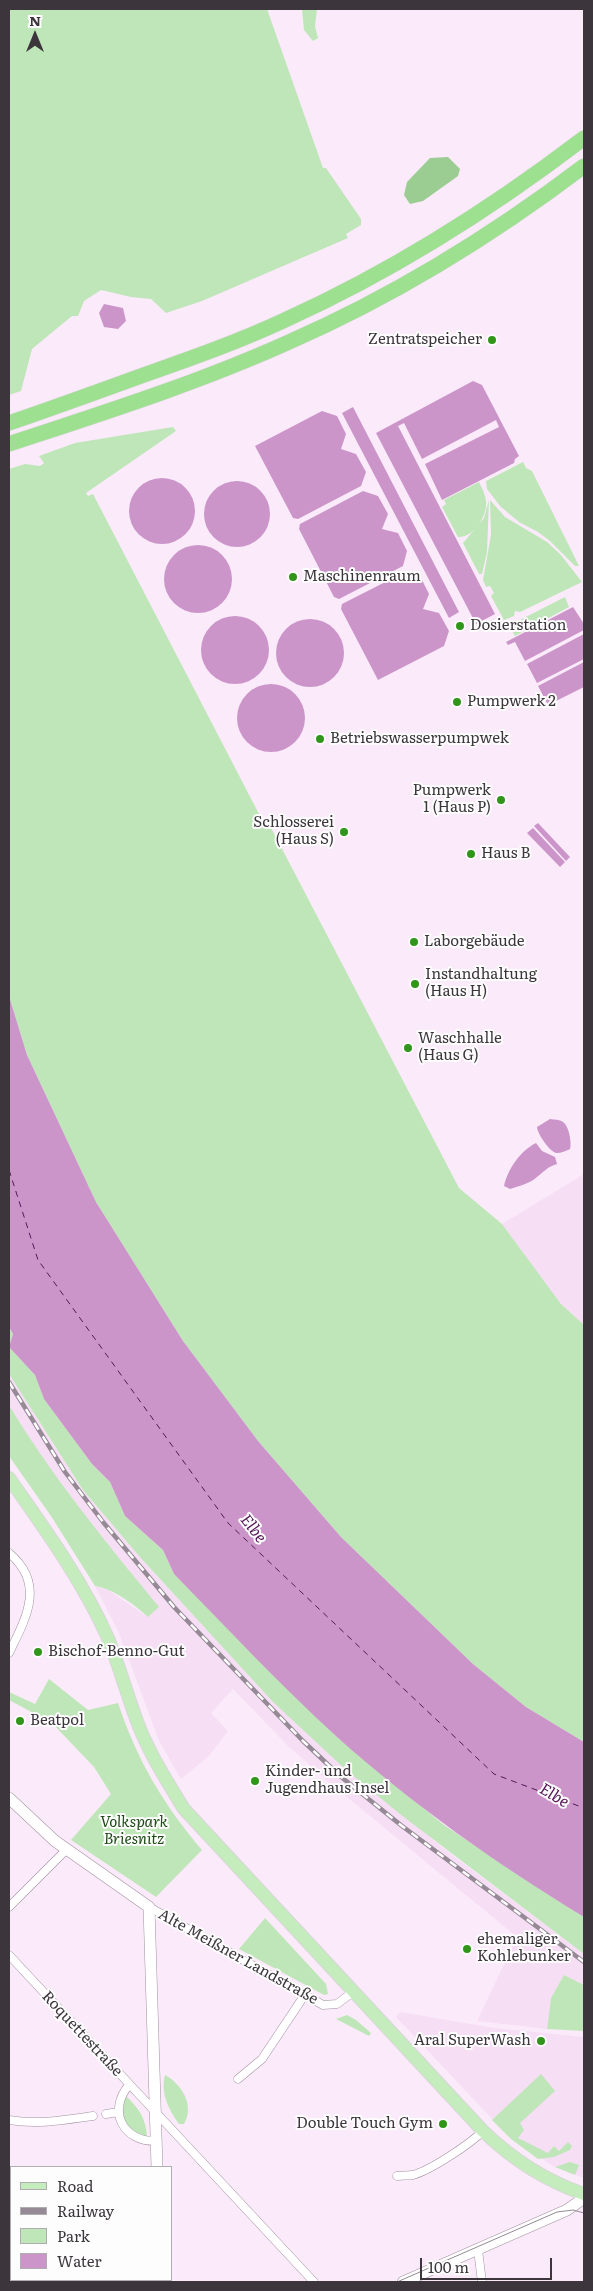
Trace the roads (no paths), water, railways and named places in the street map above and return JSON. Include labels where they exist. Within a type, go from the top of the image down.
[{"type":"highway","points":[[9,423],[220,348],[285,320],[354,286],[433,242],[554,162],[584,138]]},
{"type":"highway","points":[[9,444],[145,399],[290,342],[365,305],[451,257],[526,209],[584,166]]},
{"type":"main road","points":[[9,1478],[42,1525],[92,1606],[106,1636],[141,1730],[157,1766],[184,1809],[483,2131],[518,2161],[556,2182],[584,2194]]},
{"type":"street","points":[[9,1553],[20,1563],[26,1573],[30,1587],[30,1601],[27,1616],[9,1653]]},
{"type":"street","points":[[9,1798],[35,1823],[67,1849],[149,1907],[157,2166]]},
{"type":"street","points":[[9,1907],[67,1849]]},
{"type":"street","name":"Alte Meißner Landstraße","points":[[149,1907],[323,2005],[337,2004],[353,1992]]},
{"type":"street","name":"Roquettestraße","points":[[9,1955],[314,2282]]},
{"type":"street","points":[[238,2079],[262,2059],[304,1996]]},
{"type":"street","points":[[129,2085],[120,2097],[118,2112],[123,2125],[132,2135],[145,2141],[156,2141]]},
{"type":"street","points":[[106,2114],[118,2112]]},
{"type":"street","points":[[9,2120],[27,2123],[93,2116]]},
{"type":"street","points":[[397,2176],[412,2175],[423,2170],[475,2139],[483,2131]]},
{"type":"street","points":[[402,2282],[567,2210],[584,2198]]},
{"type":"street","points":[[478,2250],[482,2282]]},
{"type":"water","points":[[104,304],[123,308],[126,321],[118,329],[104,327],[99,313]]},
{"type":"water","points":[[473,381],[482,385],[519,456],[515,459],[514,463],[442,500],[425,464],[499,427],[496,420],[422,459],[404,423],[398,426],[495,614],[476,624],[376,433]]},
{"type":"water","points":[[353,407],[459,612],[449,618],[342,413]]},
{"type":"water","points":[[322,411],[337,416],[346,434],[341,449],[356,454],[366,472],[361,486],[298,519],[293,518],[255,446]]},
{"type":"water","points":[[156,478],[168,478],[180,483],[190,493],[195,505],[193,524],[180,539],[168,544],[156,544],[144,539],[134,529],[129,517],[129,505],[134,493],[144,483]]},
{"type":"water","points":[[243,481],[261,490],[268,501],[270,514],[268,527],[261,538],[250,545],[231,547],[213,538],[206,527],[204,508],[213,490],[224,483]]},
{"type":"water","points":[[363,491],[378,496],[388,514],[382,529],[398,533],[407,551],[403,566],[339,599],[334,597],[299,529],[300,524]]},
{"type":"water","points":[[198,545],[211,548],[222,555],[229,566],[232,579],[229,592],[222,603],[211,610],[198,613],[185,610],[174,603],[167,592],[164,579],[167,566],[174,555],[185,548]]},
{"type":"water","points":[[405,572],[420,576],[429,594],[423,609],[439,613],[449,631],[444,646],[378,680],[341,609],[342,604]]},
{"type":"water","points":[[573,607],[584,624],[584,630],[525,661],[515,642],[508,645],[506,642]]},
{"type":"water","points":[[235,616],[248,619],[259,626],[266,637],[269,650],[266,663],[259,674],[248,681],[235,684],[222,681],[211,674],[204,663],[201,650],[204,637],[211,626],[222,619]]},
{"type":"water","points":[[310,619],[323,622],[334,629],[341,640],[344,653],[341,666],[334,677],[323,684],[310,687],[297,684],[286,677],[279,666],[276,653],[279,640],[286,629],[297,622]]},
{"type":"water","points":[[584,634],[584,659],[537,683],[527,664]]},
{"type":"water","points":[[584,662],[584,687],[548,705],[538,686]]},
{"type":"water","points":[[271,684],[284,687],[295,694],[302,705],[305,718],[302,731],[295,742],[284,749],[271,752],[258,749],[247,742],[240,731],[237,718],[240,705],[247,694],[258,687]]},
{"type":"water","points":[[538,823],[570,857],[566,861],[534,826]]},
{"type":"water","points":[[533,828],[565,862],[560,867],[527,833]]},
{"type":"water","name":"Elbe","points":[[9,996],[27,1055],[96,1202],[183,1341],[258,1441],[341,1537],[473,1664],[526,1707],[584,1742],[584,1917],[456,1833],[395,1786],[316,1718],[174,1574],[163,1550],[125,1516],[110,1482],[92,1464],[44,1399],[35,1375],[9,1347],[13,1334],[9,1327]]},
{"type":"water","points":[[550,1119],[560,1120],[567,1127],[570,1135],[570,1149],[557,1153],[551,1150],[544,1142],[537,1127]]},
{"type":"water","points":[[536,1143],[542,1151],[555,1157],[557,1164],[527,1183],[510,1189],[504,1186],[508,1173],[516,1161],[530,1146]]},
{"type":"tram line","points":[[397,2282],[557,2212],[573,2210],[584,2213]]},
{"type":"railway","points":[[9,1382],[65,1472],[103,1522],[174,1607],[303,1741],[340,1776],[402,1826],[584,1962]]},
{"type":"place","name":"Zentratspeicher","points":[[492,340]]},
{"type":"place","name":"Maschinenraum","points":[[293,577]]},
{"type":"place","name":"Dosierstation","points":[[460,626]]},
{"type":"place","name":"Pumpwerk 2","points":[[457,702]]},
{"type":"place","name":"Betriebswasserpumpwek","points":[[320,739]]},
{"type":"place","name":"Pumpwerk 1 (Haus P)","points":[[501,800]]},
{"type":"place","name":"Schlosserei (Haus S)","points":[[344,832]]},
{"type":"place","name":"Haus B","points":[[471,854]]},
{"type":"place","name":"Laborgebäude","points":[[414,942]]},
{"type":"place","name":"Instandhaltung (Haus H)","points":[[415,984]]},
{"type":"place","name":"Waschhalle (Haus G)","points":[[408,1048]]},
{"type":"place","name":"Bischof-Benno-Gut","points":[[38,1652]]},
{"type":"place","name":"Beatpol","points":[[20,1721]]},
{"type":"place","name":"Kinder- und Jugendhaus Insel","points":[[255,1781]]},
{"type":"place","name":"ehemaliger Kohlebunker","points":[[467,1949]]},
{"type":"place","name":"Aral SuperWash","points":[[541,2041]]},
{"type":"place","name":"Double Touch Gym","points":[[443,2124]]},
{"type":"park label","name":"Volkspark Briesnitz","points":[[134,1832]]}]
